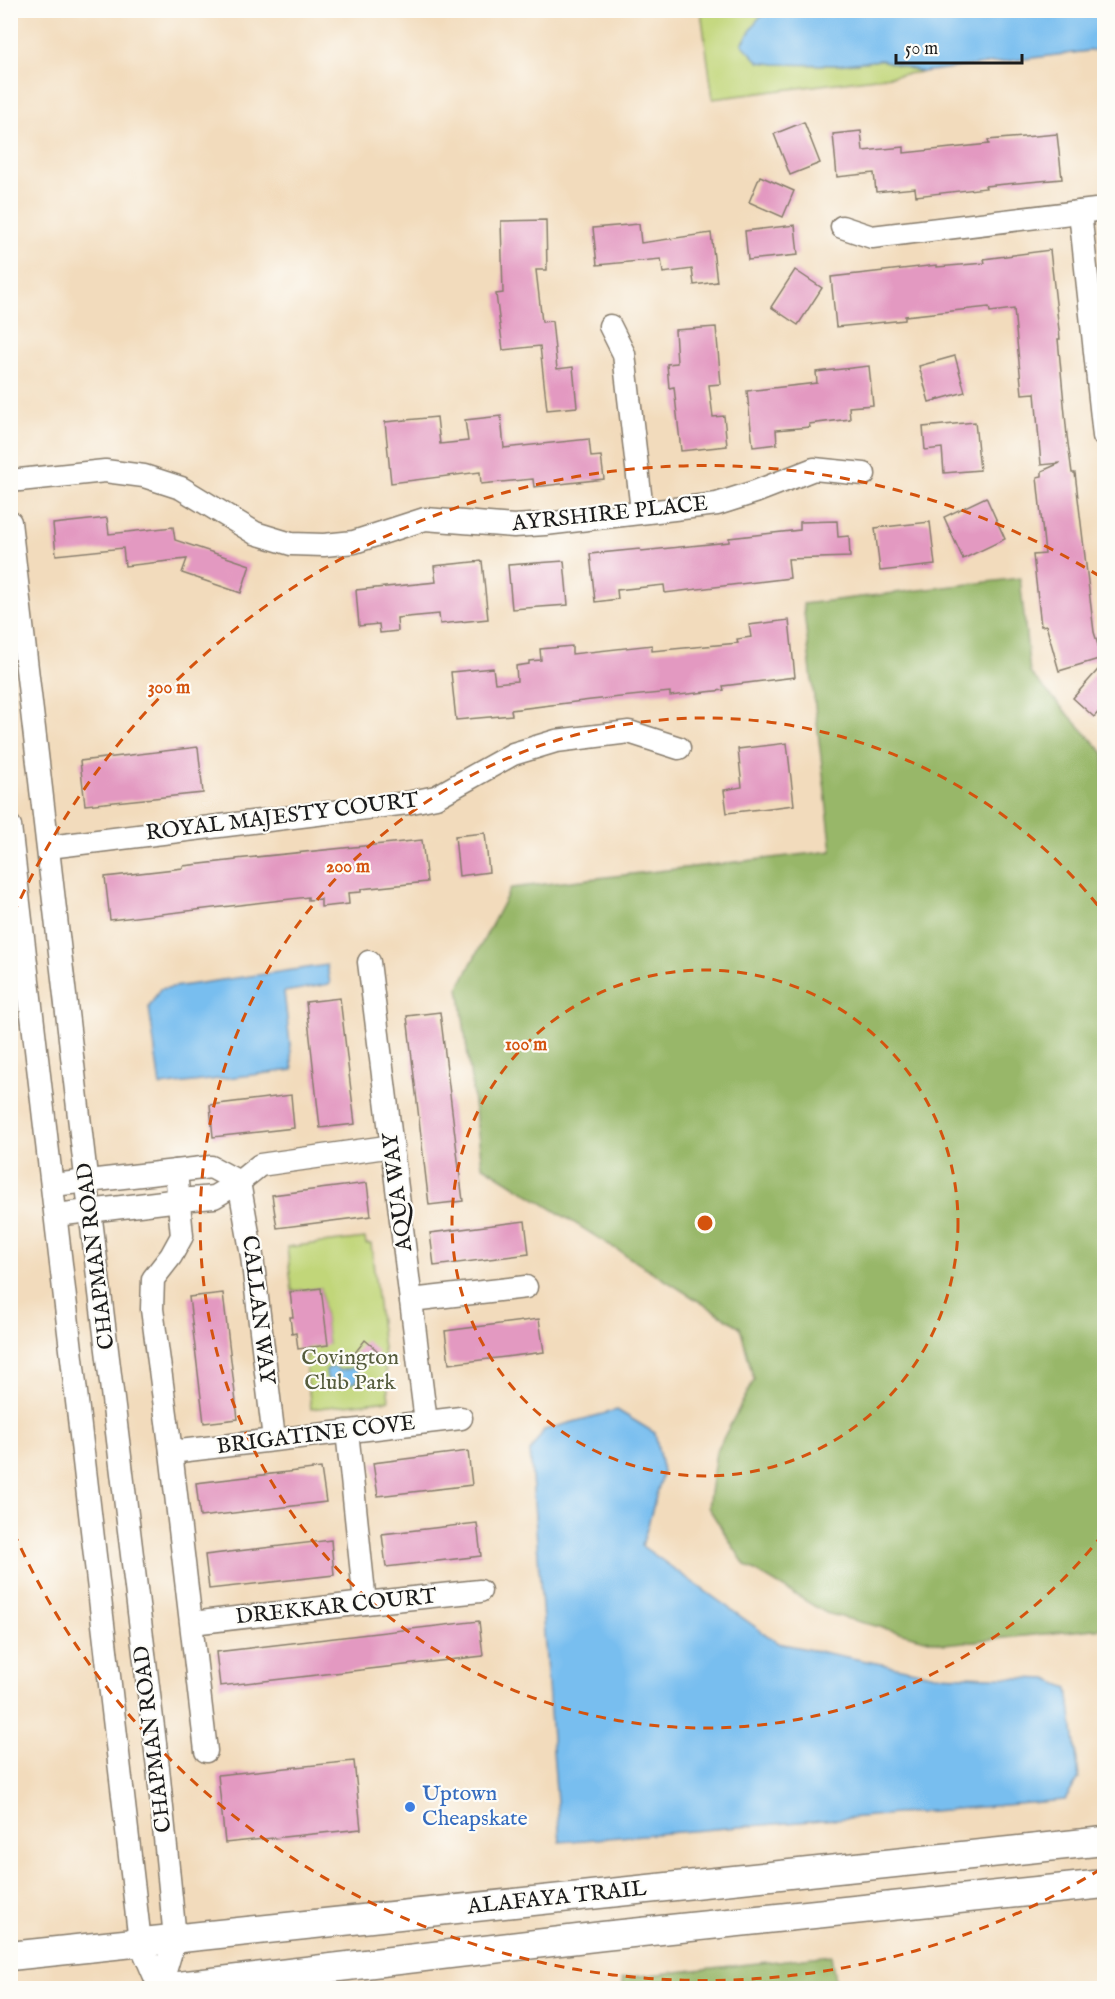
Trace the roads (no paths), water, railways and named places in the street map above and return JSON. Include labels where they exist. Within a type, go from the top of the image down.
[{"type":"main road","name":"ALAFAYA TRAIL","points":[[10,1956],[1104,1841]]},
{"type":"main road","name":"ALAFAYA TRAIL","points":[[160,1989],[603,1936],[1104,1884]]},
{"type":"street","points":[[842,227],[872,237],[1104,209]]},
{"type":"street","points":[[1080,212],[1104,436]]},
{"type":"street","points":[[610,326],[624,354],[642,511]]},
{"type":"street","name":"AYRSHIRE PLACE","points":[[10,481],[105,471],[144,476],[181,488],[255,533],[291,544],[354,542],[425,519],[514,526],[717,504],[755,492],[814,468],[864,474]]},
{"type":"street","name":"CHAPMAN ROAD","points":[[10,522],[156,1756],[175,1938],[160,1989]]},
{"type":"street","name":"ROYAL MAJESTY COURT","points":[[49,847],[396,804],[436,797],[513,754],[556,741],[629,732],[679,748]]},
{"type":"street","name":"CHAPMAN ROAD","points":[[10,826],[140,1942],[160,1989]]},
{"type":"street","name":"AQUA WAY","points":[[369,962],[426,1422]]},
{"type":"street","points":[[56,1215],[214,1197],[239,1182],[260,1164],[393,1146]]},
{"type":"street","points":[[53,1185],[211,1167],[239,1182]]},
{"type":"street","points":[[176,1171],[182,1236],[171,1256],[153,1279],[152,1309],[206,1751]]},
{"type":"street","name":"CALLAN WAY","points":[[239,1182],[252,1256],[274,1439]]},
{"type":"street","points":[[411,1300],[526,1287]]},
{"type":"street","name":"BRIGATINE COVE","points":[[171,1452],[461,1418]]},
{"type":"street","points":[[347,1431],[365,1603]]},
{"type":"street","name":"DREKKAR COURT","points":[[192,1623],[480,1591]]},
{"type":"water","points":[[771,10],[1104,11],[1104,49],[922,72],[881,60],[836,65],[759,62],[742,44],[758,19]]},
{"type":"water","points":[[327,965],[330,984],[284,992],[293,1070],[160,1086],[149,1007],[160,989]]},
{"type":"water","points":[[335,1367],[340,1371],[356,1367],[359,1377],[356,1382],[337,1386],[327,1378],[326,1370]]},
{"type":"water","points":[[617,1410],[655,1433],[663,1472],[642,1546],[778,1643],[935,1675],[1047,1679],[1068,1688],[1079,1778],[1065,1800],[560,1842],[530,1451],[544,1430]]},
{"type":"place","name":"Uptown Cheapskate","points":[[410,1807]]},
{"type":"park label","name":"Covington Club Park","points":[[350,1370]]}]
